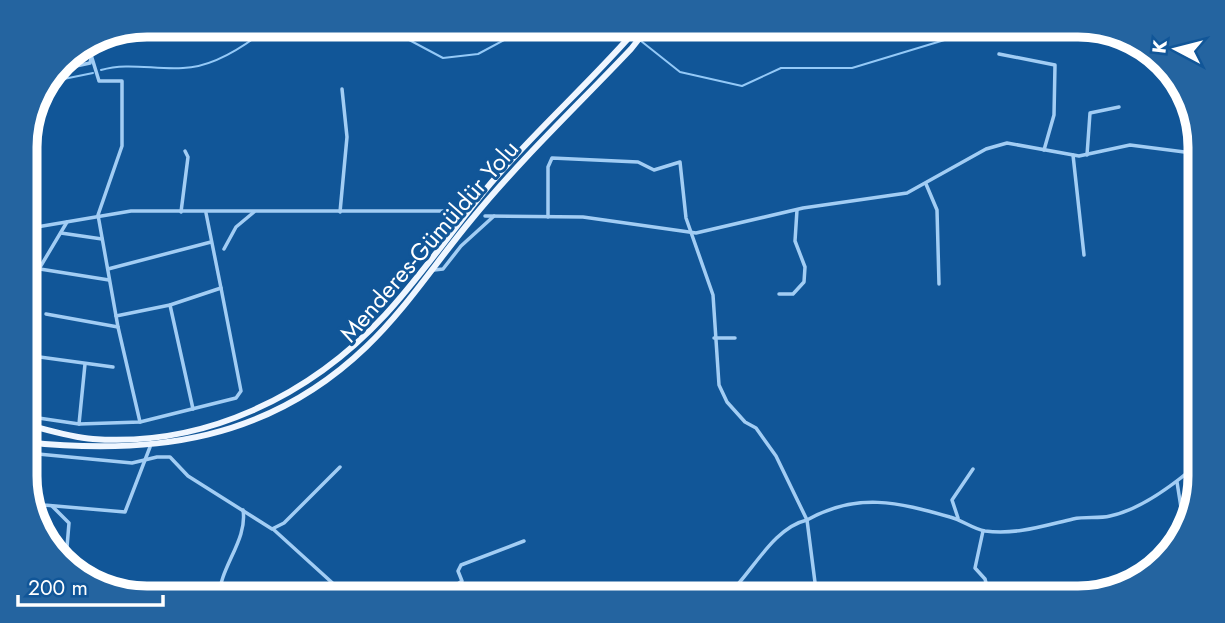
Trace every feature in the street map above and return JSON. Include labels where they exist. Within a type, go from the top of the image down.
[{"type":"main road","name":"Menderes-Gümüldür Yolu","points":[[37,427],[94,439],[160,436],[230,419],[303,386],[363,338],[387,313],[494,180],[629,37]]},
{"type":"main road","name":"Menderes-Gümüldür Yolu","points":[[37,443],[98,449],[150,447],[210,435],[287,405],[365,348],[484,205],[640,37]]},
{"type":"street","points":[[93,51],[92,58],[99,81],[122,80],[122,146],[98,215],[108,280],[140,422]]},
{"type":"street","points":[[999,54],[1055,65],[1054,115],[1044,151]]},
{"type":"street","points":[[70,68],[81,66],[92,58]]},
{"type":"street","points":[[340,212],[347,136],[342,89]]},
{"type":"street","points":[[1087,155],[1090,113],[1119,107]]},
{"type":"street","points":[[485,216],[631,222],[690,232],[797,210],[888,198],[926,184],[998,145],[1007,143],[1073,155],[1087,155],[1130,145],[1188,152]]},
{"type":"street","points":[[181,212],[188,157],[185,151]]},
{"type":"street","points":[[1073,155],[1084,255]]},
{"type":"street","points":[[548,217],[548,167],[552,158],[638,162],[654,170],[680,162],[690,232],[713,295],[719,385],[727,402],[745,422],[756,428],[772,449],[807,520],[815,586]]},
{"type":"street","points":[[926,184],[937,210],[939,284]]},
{"type":"street","points":[[779,294],[793,294],[804,282],[805,267],[795,242],[797,210]]},
{"type":"street","points":[[37,227],[131,211],[460,211]]},
{"type":"street","points":[[224,250],[236,227],[254,212]]},
{"type":"street","points":[[37,418],[79,424],[140,422],[236,398],[241,391],[206,213]]},
{"type":"street","points":[[432,270],[443,269],[461,246],[494,216]]},
{"type":"street","points":[[37,276],[67,222]]},
{"type":"street","points":[[61,233],[102,239]]},
{"type":"street","points":[[108,269],[211,242]]},
{"type":"street","points":[[40,269],[108,280]]},
{"type":"street","points":[[116,316],[170,305],[221,288]]},
{"type":"street","points":[[170,305],[193,409]]},
{"type":"street","points":[[46,314],[118,327]]},
{"type":"street","points":[[714,338],[735,338]]},
{"type":"street","points":[[37,357],[113,367]]},
{"type":"street","points":[[79,424],[85,364]]},
{"type":"street","points":[[42,504],[125,512],[150,447]]},
{"type":"street","points":[[37,455],[110,462],[170,457],[188,476],[272,528],[336,586]]},
{"type":"street","points":[[272,528],[284,523],[340,467]]},
{"type":"street","points":[[959,520],[952,500],[974,469]]},
{"type":"street","points":[[738,586],[783,531],[833,508],[880,500],[959,520],[983,531],[1029,531],[1078,518],[1108,517],[1130,510],[1188,472]]},
{"type":"street","points":[[1177,482],[1182,513]]},
{"type":"street","points":[[52,506],[68,523],[68,553]]},
{"type":"street","points":[[221,586],[244,526],[243,510]]},
{"type":"street","points":[[983,531],[975,568],[985,579],[987,586]]},
{"type":"street","points":[[455,586],[462,581],[458,571],[461,565],[524,541]]},
{"type":"waterway","points":[[101,70],[131,66],[195,67],[218,59],[256,37]]},
{"type":"waterway","points":[[404,37],[443,58],[478,54],[510,37]]},
{"type":"waterway","points":[[641,41],[680,72],[742,86],[781,68],[852,68],[954,37]]},
{"type":"waterway","points":[[59,80],[93,73]]}]
